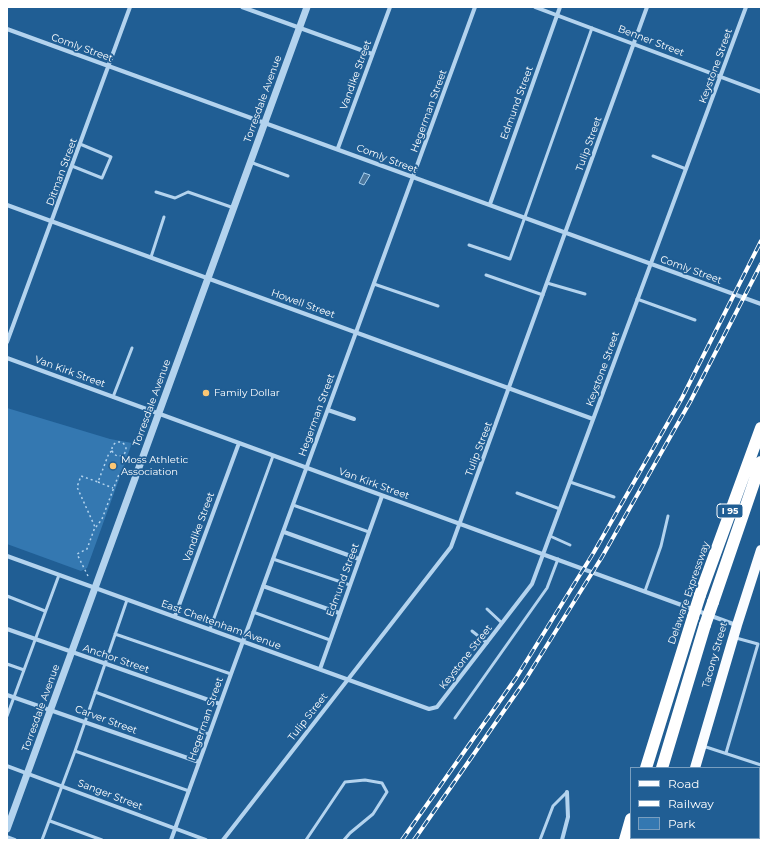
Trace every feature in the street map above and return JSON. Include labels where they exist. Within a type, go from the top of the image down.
[{"type":"highway","name":"Delaware Expressway","points":[[646,767],[700,595],[761,428]]},
{"type":"highway","name":"I 95","points":[[662,767],[705,625],[761,462]]},
{"type":"highway","points":[[625,840],[630,822]]},
{"type":"main road","name":"Tacony Street","points":[[695,767],[733,637],[759,563],[761,550]]},
{"type":"street","name":"Ditman Street","points":[[7,342],[130,7]]},
{"type":"street","points":[[242,7],[372,54]]},
{"type":"street","name":"Torresdale Avenue","points":[[7,829],[307,7]]},
{"type":"street","name":"Vandike Street","points":[[338,148],[390,7]]},
{"type":"street","name":"Hegerman Street","points":[[176,829],[242,641],[284,532],[475,7]]},
{"type":"street","name":"Benner Street","points":[[535,7],[761,92]]},
{"type":"street","name":"Edmund Street","points":[[490,204],[560,7]]},
{"type":"street","name":"Tulip Street","points":[[223,840],[450,548],[510,388],[647,7]]},
{"type":"street","name":"Keystone Street","points":[[429,709],[437,707],[532,584],[746,7]]},
{"type":"street","name":"Comly Street","points":[[7,29],[338,148],[413,177],[761,304]]},
{"type":"street","name":"Howell Street","points":[[7,205],[593,418]]},
{"type":"street","name":"Van Kirk Street","points":[[7,358],[737,625]]},
{"type":"street","points":[[328,410],[354,419]]},
{"type":"street","name":"Vandike Street","points":[[175,616],[239,443]]},
{"type":"street","name":"Edmund Street","points":[[320,669],[382,496]]},
{"type":"street","points":[[284,532],[359,559]]},
{"type":"street","name":"East Cheltenham Avenue","points":[[7,556],[429,709]]},
{"type":"street","points":[[263,586],[339,613]]},
{"type":"street","name":"Anchor Street","points":[[7,630],[220,704]]},
{"type":"street","name":"Carver Street","points":[[7,695],[199,762]]},
{"type":"street","name":"Sanger Street","points":[[7,766],[206,840]]},
{"type":"street","points":[[562,840],[568,817],[567,792]]},
{"type":"street","points":[[171,840],[176,829]]},
{"type":"street","points":[[7,837],[15,840]]},
{"type":"lane","points":[[469,245],[510,259],[592,28]]},
{"type":"lane","points":[[72,166],[102,178],[111,157],[80,144]]},
{"type":"lane","points":[[653,156],[686,169]]},
{"type":"lane","points":[[250,162],[288,176]]},
{"type":"lane","points":[[156,192],[175,198],[188,192],[234,208]]},
{"type":"lane","points":[[151,257],[164,217]]},
{"type":"lane","points":[[486,275],[543,295]]},
{"type":"lane","points":[[547,283],[585,294]]},
{"type":"lane","points":[[374,284],[438,306]]},
{"type":"lane","points":[[637,299],[695,320]]},
{"type":"lane","points":[[114,396],[132,348]]},
{"type":"lane","points":[[210,629],[273,456]]},
{"type":"lane","points":[[570,482],[614,497]]},
{"type":"lane","points":[[517,493],[560,509]]},
{"type":"lane","points":[[293,505],[369,532]]},
{"type":"lane","points":[[645,591],[661,546],[668,516]]},
{"type":"lane","points":[[550,536],[570,544]]},
{"type":"lane","points":[[273,559],[350,585]]},
{"type":"lane","points":[[455,718],[547,588],[558,559]]},
{"type":"lane","points":[[7,716],[34,639],[59,575]]},
{"type":"lane","points":[[7,596],[45,612]]},
{"type":"lane","points":[[42,840],[63,786],[127,600]]},
{"type":"lane","points":[[487,609],[502,623]]},
{"type":"lane","points":[[253,612],[330,640]]},
{"type":"lane","points":[[472,631],[487,642]]},
{"type":"lane","points":[[115,634],[231,674]]},
{"type":"lane","points":[[726,753],[758,644],[733,637]]},
{"type":"lane","points":[[7,664],[24,670]]},
{"type":"lane","points":[[95,692],[209,734]]},
{"type":"lane","points":[[702,745],[761,765]]},
{"type":"lane","points":[[75,751],[189,791]]},
{"type":"lane","points":[[306,840],[345,782],[365,780],[382,783],[387,792],[373,814],[350,833],[344,840]]},
{"type":"lane","points":[[540,840],[553,806],[567,792]]},
{"type":"lane","points":[[50,821],[102,840]]},
{"type":"path","points":[[98,482],[109,453],[112,451],[112,446],[117,442],[122,442],[126,448],[125,452],[119,456],[115,455],[112,451]]},
{"type":"path","points":[[88,576],[77,554],[87,549],[95,527],[102,519],[119,474],[124,476]]},
{"type":"path","points":[[95,527],[77,487],[81,476],[114,488]]},
{"type":"green space","points":[[7,408],[110,439],[132,443],[87,568],[81,571],[7,544]]},
{"type":"shaded area","points":[[364,173],[370,175],[364,185],[359,183]]},
{"type":"railway","points":[[402,840],[516,678],[594,552],[682,398],[761,241]]},
{"type":"railway","points":[[414,840],[524,682],[602,557],[690,402],[761,264]]},
{"type":"place","name":"Family Dollar","points":[[206,393]]},
{"type":"place","name":"Moss Athletic Association","points":[[113,466]]}]
